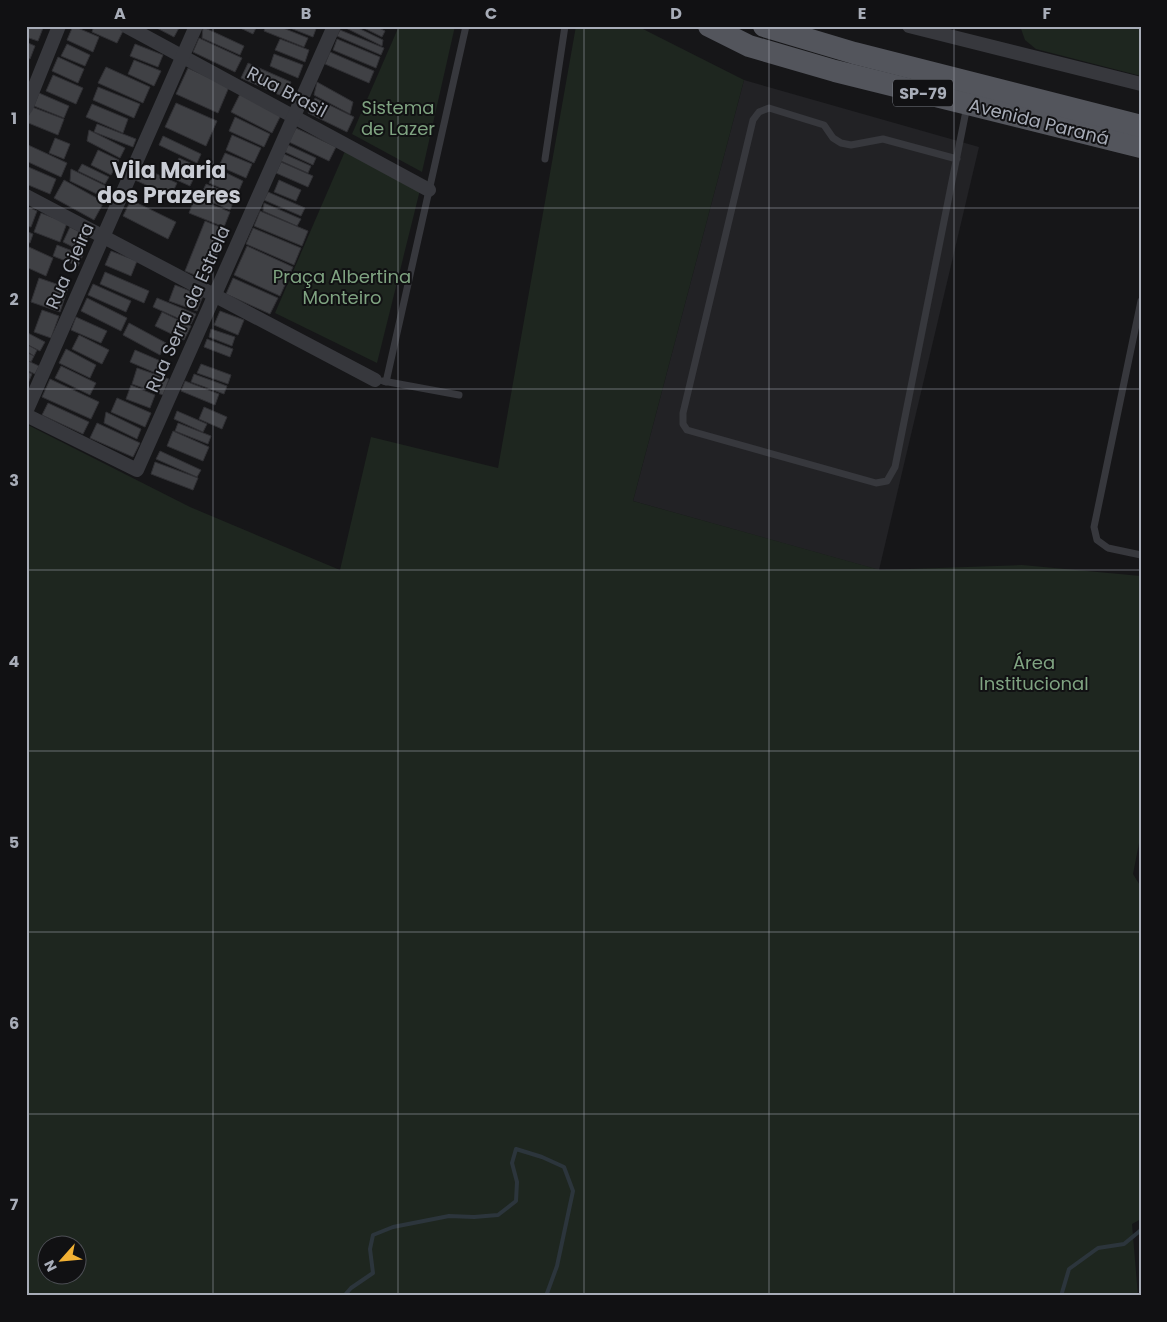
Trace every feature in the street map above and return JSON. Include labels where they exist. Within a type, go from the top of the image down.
[{"type":"main road","name":"Avenida Paraná","points":[[709,26],[749,46],[776,55],[1141,147]]},
{"type":"main road","name":"Avenida Paraná","points":[[764,26],[854,53],[1141,126]]},
{"type":"street","points":[[26,108],[59,26]]},
{"type":"street","name":"Rua Brasil","points":[[126,26],[429,190]]},
{"type":"street","name":"Rua Cieira","points":[[26,414],[196,26]]},
{"type":"street","name":"Rua Serra da Estrela","points":[[26,414],[137,470],[334,26]]},
{"type":"street","points":[[909,26],[1141,84]]},
{"type":"street","points":[[26,196],[381,380]]},
{"type":"lane","points":[[459,395],[381,380],[429,190],[466,26]]},
{"type":"lane","points":[[545,159],[565,26]]},
{"type":"lane","points":[[957,159],[883,139],[851,145],[841,143],[833,138],[824,125],[769,108],[759,112],[753,120],[683,413],[683,424],[687,430],[876,483],[887,481],[895,467],[957,159],[967,104]]},
{"type":"lane","points":[[1141,300],[1094,528],[1098,540],[1108,548],[1141,556]]},
{"type":"shaded area","points":[[744,80],[979,147],[879,570],[633,501]]},
{"type":"green space","name":"Sistema de Lazer","points":[[399,26],[455,26],[422,172],[352,134]]},
{"type":"green space","name":"Área Institucional","points":[[576,26],[637,26],[744,80],[633,501],[880,570],[1022,565],[1141,576],[1141,833],[1133,874],[1141,887],[1141,1219],[1132,1224],[1138,1296],[26,1296],[26,424],[190,507],[340,570],[371,437],[498,468]]},
{"type":"green space","points":[[1020,26],[1141,26],[1141,76],[1036,49],[1025,40]]},
{"type":"green space","name":"Praça Albertina Monteiro","points":[[346,149],[420,190],[377,363],[275,313]]},
{"type":"building","points":[[26,26],[43,28],[38,41],[26,37]]},
{"type":"building","points":[[73,26],[99,37],[93,52],[67,40]]},
{"type":"building","points":[[94,26],[118,26],[124,29],[117,43],[92,32]]},
{"type":"building","points":[[153,26],[180,26],[174,37]]},
{"type":"building","points":[[236,26],[257,26],[253,34]]},
{"type":"building","points":[[266,26],[278,26],[308,38],[304,47],[264,31]]},
{"type":"building","points":[[285,26],[317,26],[313,37]]},
{"type":"building","points":[[342,26],[354,26],[383,40],[382,46]]},
{"type":"building","points":[[360,26],[375,26],[385,31],[382,37]]},
{"type":"building","points":[[203,27],[244,46],[240,55],[202,38]]},
{"type":"building","points":[[340,30],[384,48],[381,55],[337,36]]},
{"type":"building","points":[[199,38],[242,58],[235,72],[193,52]]},
{"type":"building","points":[[280,39],[309,50],[305,62],[275,50]]},
{"type":"building","points":[[337,39],[380,57],[376,68],[333,50]]},
{"type":"building","points":[[26,42],[35,46],[30,59],[26,57]]},
{"type":"building","points":[[67,44],[90,55],[85,66],[61,56]]},
{"type":"building","points":[[135,44],[163,55],[158,67],[130,56]]},
{"type":"building","points":[[330,52],[374,71],[369,83],[325,64]]},
{"type":"building","points":[[274,54],[303,65],[298,78],[270,66]]},
{"type":"building","points":[[58,57],[84,69],[78,83],[52,71]]},
{"type":"building","points":[[134,60],[161,71],[154,86],[128,74]]},
{"type":"building","points":[[248,63],[291,82],[284,97],[241,78]]},
{"type":"building","points":[[106,67],[150,87],[143,103],[98,83]]},
{"type":"building","points":[[188,68],[229,87],[218,113],[176,94]]},
{"type":"building","points":[[53,75],[83,88],[76,104],[46,91]]},
{"type":"building","points":[[317,82],[353,102],[350,114],[314,95]]},
{"type":"building","points":[[98,87],[140,104],[134,118],[93,100]]},
{"type":"building","points":[[39,93],[69,106],[64,118],[34,106]]},
{"type":"building","points":[[240,94],[281,115],[272,133],[231,112]]},
{"type":"building","points":[[315,98],[354,117],[347,132],[308,113]]},
{"type":"building","points":[[176,103],[217,121],[206,146],[165,127]]},
{"type":"building","points":[[92,104],[128,119],[123,133],[86,117]]},
{"type":"building","points":[[32,107],[64,119],[58,135],[26,122]]},
{"type":"building","points":[[235,117],[270,134],[264,147],[229,131]]},
{"type":"building","points":[[97,124],[136,139],[133,147],[94,132]]},
{"type":"building","points":[[296,128],[336,147],[329,161],[289,142]]},
{"type":"building","points":[[89,130],[125,148],[120,158],[87,141]]},
{"type":"building","points":[[232,135],[261,148],[254,163],[226,150]]},
{"type":"building","points":[[163,136],[201,154],[197,163],[159,145]]},
{"type":"building","points":[[55,138],[70,144],[64,159],[49,153]]},
{"type":"building","points":[[26,144],[67,163],[61,177],[26,161]]},
{"type":"building","points":[[288,145],[316,158],[313,165],[285,152]]},
{"type":"building","points":[[98,150],[119,160],[111,175],[91,165]]},
{"type":"building","points":[[225,153],[252,164],[246,178],[219,166]]},
{"type":"building","points":[[284,154],[311,166],[308,173],[281,161]]},
{"type":"building","points":[[179,158],[199,167],[190,186],[170,177]]},
{"type":"building","points":[[281,162],[313,176],[308,187],[276,173]]},
{"type":"building","points":[[82,164],[109,177],[105,184],[78,171]]},
{"type":"building","points":[[26,166],[56,179],[50,194],[26,184]]},
{"type":"building","points":[[141,167],[177,183],[171,196],[135,180]]},
{"type":"building","points":[[216,168],[243,181],[237,195],[209,183]]},
{"type":"building","points":[[71,169],[108,187],[103,197],[70,181]]},
{"type":"building","points":[[64,180],[104,202],[94,220],[54,198]]},
{"type":"building","points":[[279,180],[301,190],[296,201],[274,192]]},
{"type":"building","points":[[206,184],[236,196],[230,210],[200,197]]},
{"type":"building","points":[[268,192],[305,208],[301,216],[264,200]]},
{"type":"building","points":[[195,198],[230,212],[224,227],[189,213]]},
{"type":"building","points":[[131,200],[176,222],[168,239],[123,216]]},
{"type":"building","points":[[264,203],[301,219],[297,226],[263,211]]},
{"type":"building","points":[[26,206],[37,211],[31,227],[26,226]]},
{"type":"building","points":[[260,211],[308,231],[302,246],[254,226]]},
{"type":"building","points":[[41,213],[67,223],[60,242],[34,232]]},
{"type":"building","points":[[205,221],[227,230],[207,280],[185,271]]},
{"type":"building","points":[[70,227],[88,236],[81,251],[63,242]]},
{"type":"building","points":[[253,228],[301,248],[294,265],[246,244]]},
{"type":"building","points":[[26,231],[33,234],[30,243],[26,242]]},
{"type":"building","points":[[57,245],[83,255],[78,266],[53,256]]},
{"type":"building","points":[[247,246],[293,267],[280,296],[234,275]]},
{"type":"building","points":[[29,247],[53,258],[46,276],[26,267],[26,255]]},
{"type":"building","points":[[111,251],[137,261],[131,276],[105,265]]},
{"type":"building","points":[[105,272],[149,291],[144,303],[100,284]]},
{"type":"building","points":[[39,278],[68,288],[60,312],[31,302]]},
{"type":"building","points":[[233,278],[278,298],[270,314],[226,294]]},
{"type":"building","points":[[93,284],[131,301],[126,312],[88,295]]},
{"type":"building","points":[[175,285],[203,296],[197,311],[169,301]]},
{"type":"building","points":[[87,298],[127,318],[121,331],[81,311]]},
{"type":"building","points":[[157,298],[196,314],[191,324],[153,307]]},
{"type":"building","points":[[42,310],[59,316],[51,338],[34,332]]},
{"type":"building","points":[[220,311],[244,320],[238,335],[214,325]]},
{"type":"building","points":[[162,312],[191,326],[184,340],[155,326]]},
{"type":"building","points":[[76,317],[107,331],[101,343],[71,330]]},
{"type":"building","points":[[129,323],[166,343],[160,355],[123,335]]},
{"type":"building","points":[[211,329],[235,337],[232,346],[209,337]]},
{"type":"building","points":[[26,332],[45,342],[40,351],[26,344]]},
{"type":"building","points":[[79,335],[109,350],[102,364],[72,349]]},
{"type":"building","points":[[207,339],[233,349],[230,357],[204,347]]},
{"type":"building","points":[[26,344],[37,350],[34,356],[26,351]]},
{"type":"building","points":[[66,349],[96,365],[90,378],[59,363]]},
{"type":"building","points":[[135,350],[163,362],[158,374],[130,362]]},
{"type":"building","points":[[26,352],[34,356],[31,362],[26,360]]},
{"type":"building","points":[[26,360],[39,366],[35,374],[26,370]]},
{"type":"building","points":[[201,364],[231,375],[228,384],[197,373]]},
{"type":"building","points":[[61,366],[96,383],[90,395],[55,378]]},
{"type":"building","points":[[137,368],[169,379],[163,395],[132,384]]},
{"type":"building","points":[[26,371],[32,374],[26,388]]},
{"type":"building","points":[[194,374],[227,386],[224,394],[191,382]]},
{"type":"building","points":[[50,379],[99,402],[91,419],[42,397]]},
{"type":"building","points":[[185,381],[219,394],[215,405],[181,391]]},
{"type":"building","points":[[131,385],[155,395],[150,408],[126,399]]},
{"type":"building","points":[[117,398],[151,413],[145,427],[111,412]]},
{"type":"building","points":[[48,403],[89,422],[83,434],[42,415]]},
{"type":"building","points":[[204,407],[227,417],[222,429],[199,419]]},
{"type":"building","points":[[177,411],[207,424],[203,432],[174,419]]},
{"type":"building","points":[[106,412],[141,429],[137,439],[104,423]]},
{"type":"building","points":[[97,423],[140,443],[133,457],[90,438]]},
{"type":"building","points":[[178,423],[211,436],[208,444],[175,431]]},
{"type":"building","points":[[173,431],[209,447],[203,461],[167,446]]},
{"type":"building","points":[[160,451],[201,470],[197,477],[156,459]]},
{"type":"building","points":[[155,462],[198,478],[193,490],[151,474]]},
{"type":"waterway","points":[[344,1296],[351,1288],[373,1273],[370,1249],[373,1235],[393,1227],[449,1216],[474,1217],[498,1215],[516,1201],[517,1182],[512,1163],[516,1149],[542,1157],[564,1167],[573,1191],[557,1266],[546,1296]]},
{"type":"waterway","points":[[1061,1296],[1069,1269],[1098,1248],[1124,1244],[1141,1230]]},
{"type":"district","name":"Vila Maria dos Prazeres","points":[[169,182]]}]
